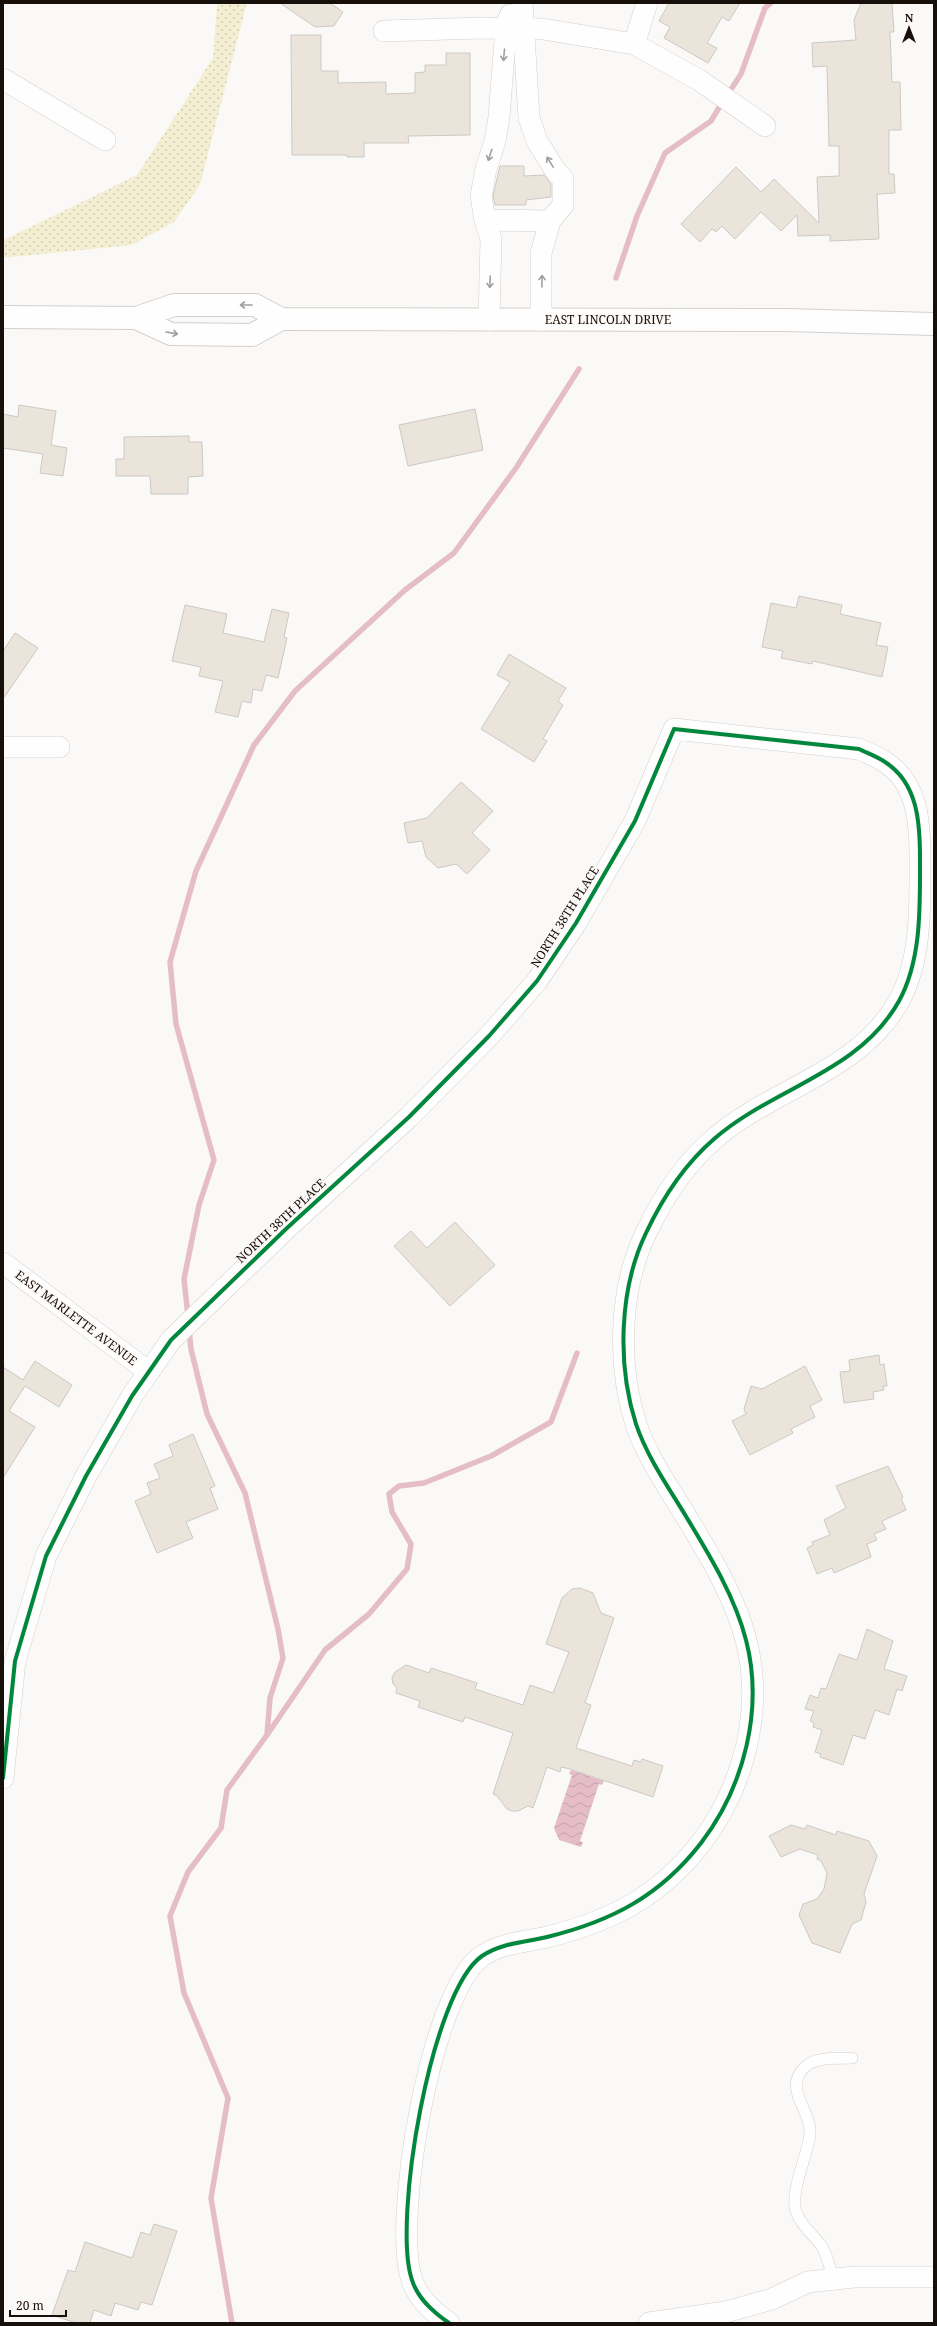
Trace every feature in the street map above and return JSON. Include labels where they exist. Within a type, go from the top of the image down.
[{"type":"main road","name":"EAST LINCOLN DRIVE","points":[[3,317],[136,318],[174,305],[254,305],[281,319],[623,320],[934,324]]},
{"type":"main road","name":"EAST LINCOLN DRIVE","points":[[136,318],[171,334],[252,335],[281,319]]},
{"type":"street","points":[[514,3],[515,29],[529,118],[537,141],[563,179],[563,205],[550,221],[541,253],[541,320]]},
{"type":"street","points":[[489,320],[491,239],[485,220],[481,196],[486,169],[495,141],[515,29],[522,3]]},
{"type":"street","points":[[634,44],[648,3]]},
{"type":"street","points":[[384,31],[543,29],[634,44],[699,80],[765,126]]},
{"type":"street","points":[[3,79],[105,140]]},
{"type":"street","points":[[485,220],[550,221]]},
{"type":"street","name":"NORTH 38TH PLACE","points":[[3,1778],[15,1661],[46,1556],[86,1476],[132,1396],[171,1340],[287,1228],[409,1117],[489,1036],[537,981],[576,923],[635,821],[674,728],[859,749],[887,762],[906,781],[919,815],[919,910],[913,966],[898,1002],[878,1029],[846,1059],[819,1076],[757,1110],[714,1139],[679,1176],[644,1236],[627,1291],[623,1329],[624,1356],[636,1424],[646,1445],[728,1592],[746,1639],[753,1677],[752,1715],[745,1753],[726,1805],[702,1842],[671,1877],[642,1900],[608,1918],[554,1935],[498,1948],[479,1957],[460,1979],[444,2021],[420,2112],[410,2179],[406,2258],[413,2286],[430,2310],[449,2323]]},
{"type":"street","points":[[3,747],[59,746]]},
{"type":"street","name":"EAST MARLETTE AVENUE","points":[[3,1263],[149,1372]]},
{"type":"street","points":[[650,2323],[726,2312],[772,2300],[808,2282],[854,2277],[934,2277]]},
{"type":"lane","points":[[833,2280],[822,2247],[796,2213],[795,2194],[810,2132],[796,2093],[796,2080],[806,2066],[818,2060],[852,2058]]},
{"type":"shaded area","points":[[217,3],[247,3],[200,185],[174,222],[132,245],[3,258],[3,241],[6,239],[137,175],[213,58]]},
{"type":"water","points":[[571,1770],[604,1781],[602,1785],[599,1784],[580,1841],[583,1842],[581,1847],[559,1840],[554,1828],[572,1775],[569,1774]]},
{"type":"building","points":[[280,3],[330,3],[343,12],[334,26],[315,27]]},
{"type":"building","points":[[669,3],[740,3],[729,21],[722,17],[707,43],[717,48],[708,63],[664,38],[670,27],[659,21]]},
{"type":"building","points":[[861,3],[892,3],[894,32],[890,32],[892,82],[900,82],[901,130],[889,130],[889,174],[894,174],[895,193],[877,194],[879,239],[830,241],[830,235],[798,236],[797,215],[781,231],[761,212],[735,239],[722,226],[716,232],[712,229],[700,242],[681,224],[736,167],[761,192],[774,179],[819,223],[817,177],[839,176],[839,146],[829,146],[827,66],[813,67],[812,43],[856,40],[854,20]]},
{"type":"building","points":[[291,35],[321,35],[321,71],[338,71],[338,83],[386,82],[386,94],[415,93],[415,73],[425,72],[425,65],[446,65],[446,53],[470,53],[470,135],[408,136],[409,143],[364,143],[364,157],[347,157],[347,155],[292,155]]},
{"type":"building","points":[[500,166],[524,166],[524,176],[544,175],[551,184],[551,197],[526,200],[526,205],[495,205],[493,196]]},
{"type":"building","points":[[19,405],[56,411],[51,445],[67,448],[63,476],[40,473],[43,454],[3,448],[3,414],[18,417]]},
{"type":"building","points":[[475,409],[483,450],[408,466],[399,425]]},
{"type":"building","points":[[189,436],[189,442],[202,442],[203,476],[188,477],[188,494],[151,494],[150,476],[116,476],[116,459],[124,459],[124,437]]},
{"type":"building","points":[[799,596],[842,605],[840,614],[881,623],[876,645],[888,647],[882,677],[813,661],[812,664],[781,658],[783,651],[762,647],[771,603],[796,608]]},
{"type":"building","points":[[185,605],[227,614],[223,633],[264,642],[272,609],[289,613],[284,637],[287,638],[278,678],[266,675],[262,691],[253,689],[251,703],[242,701],[238,717],[215,712],[223,681],[199,676],[201,667],[172,661]]},
{"type":"building","points":[[15,633],[38,648],[3,699],[3,651]]},
{"type":"building","points":[[509,654],[566,688],[558,701],[563,705],[543,739],[547,741],[534,762],[481,729],[510,682],[497,675]]},
{"type":"building","points":[[461,782],[493,811],[472,833],[490,850],[467,874],[456,864],[438,868],[426,857],[422,841],[408,843],[404,823],[427,818]]},
{"type":"building","points":[[455,1222],[495,1265],[450,1306],[394,1246],[411,1231],[427,1248]]},
{"type":"building","points":[[879,1355],[880,1365],[884,1364],[887,1386],[883,1386],[884,1390],[873,1392],[874,1399],[844,1403],[840,1372],[850,1371],[849,1360]]},
{"type":"building","points":[[35,1361],[72,1385],[59,1407],[25,1386],[9,1411],[35,1427],[3,1478],[3,1367],[23,1380]]},
{"type":"building","points":[[805,1366],[822,1400],[810,1406],[815,1417],[791,1429],[793,1433],[750,1455],[732,1421],[746,1414],[744,1409],[751,1386],[762,1389]]},
{"type":"building","points":[[193,1434],[215,1486],[210,1488],[218,1509],[186,1522],[193,1538],[157,1553],[135,1501],[151,1494],[147,1483],[160,1478],[154,1464],[173,1456],[169,1445]]},
{"type":"building","points":[[888,1466],[903,1497],[901,1498],[906,1510],[882,1521],[886,1529],[874,1534],[877,1540],[867,1544],[871,1557],[834,1573],[832,1568],[817,1574],[807,1548],[813,1545],[812,1542],[830,1535],[824,1520],[846,1508],[836,1486]]},
{"type":"building","points":[[580,1588],[593,1593],[601,1613],[614,1618],[585,1703],[591,1705],[576,1748],[632,1766],[634,1760],[641,1762],[642,1759],[663,1766],[653,1797],[570,1769],[561,1767],[560,1772],[547,1767],[533,1808],[528,1806],[518,1811],[512,1811],[507,1809],[497,1796],[493,1794],[513,1733],[465,1717],[463,1722],[418,1707],[420,1701],[396,1693],[397,1688],[393,1684],[392,1678],[395,1672],[406,1665],[429,1673],[431,1668],[477,1683],[475,1689],[523,1705],[530,1685],[553,1693],[569,1652],[546,1644],[562,1598],[572,1589]]},
{"type":"building","points":[[867,1629],[893,1641],[884,1669],[907,1676],[902,1691],[897,1689],[889,1715],[875,1710],[865,1739],[853,1735],[843,1765],[820,1757],[821,1754],[815,1752],[822,1730],[813,1727],[814,1723],[810,1721],[814,1711],[805,1709],[810,1695],[818,1698],[821,1688],[826,1689],[839,1654],[857,1660]]},
{"type":"building","points":[[791,1825],[805,1829],[807,1825],[836,1835],[837,1831],[869,1841],[877,1856],[864,1894],[866,1902],[861,1920],[852,1924],[840,1953],[812,1943],[799,1915],[803,1904],[817,1899],[824,1889],[827,1873],[821,1861],[817,1859],[818,1855],[800,1849],[781,1857],[769,1836]]},
{"type":"building","points":[[154,2224],[177,2231],[152,2305],[141,2302],[138,2310],[115,2303],[111,2316],[94,2310],[90,2323],[76,2323],[52,2315],[68,2270],[75,2272],[85,2242],[132,2258],[141,2232],[150,2235]]},
{"type":"waterway","points":[[728,94],[741,74],[765,8],[771,3]]},
{"type":"waterway","points":[[616,278],[637,216],[665,153],[711,121],[723,101]]},
{"type":"waterway","points":[[188,1316],[184,1279],[199,1205],[214,1160],[176,1024],[170,962],[196,871],[254,745],[295,691],[405,590],[454,553],[516,468],[579,369]]},
{"type":"waterway","points":[[189,1330],[191,1349],[207,1414],[245,1493],[278,1629],[283,1658],[270,1698],[267,1735]]},
{"type":"waterway","points":[[232,2323],[211,2198],[228,2098],[184,1993],[170,1916],[188,1872],[221,1828],[227,1790],[267,1735],[325,1650],[369,1614],[407,1569],[411,1544],[392,1512],[389,1494],[399,1486],[424,1483],[491,1456],[551,1422],[577,1353]]},
{"type":"cycle path","points":[[3,1778],[15,1661],[46,1556],[86,1476],[132,1396],[171,1340],[287,1228],[409,1117],[489,1036],[537,981],[576,923],[635,821],[674,729],[859,749],[882,760],[896,771],[911,792],[918,818],[920,845],[920,894],[916,949],[907,985],[899,1001],[882,1026],[861,1046],[838,1063],[737,1121],[714,1139],[693,1159],[659,1207],[646,1233],[630,1278],[626,1302],[624,1327],[626,1377],[636,1424],[652,1460],[721,1577],[735,1608],[746,1640],[751,1666],[753,1693],[751,1720],[739,1772],[729,1797],[716,1821],[701,1843],[669,1878],[651,1892],[633,1904],[593,1923],[571,1931],[497,1948],[482,1956],[464,1978],[447,2013],[432,2059],[420,2109],[412,2161],[407,2210],[407,2251],[412,2280],[422,2299],[437,2314],[449,2323]]}]
